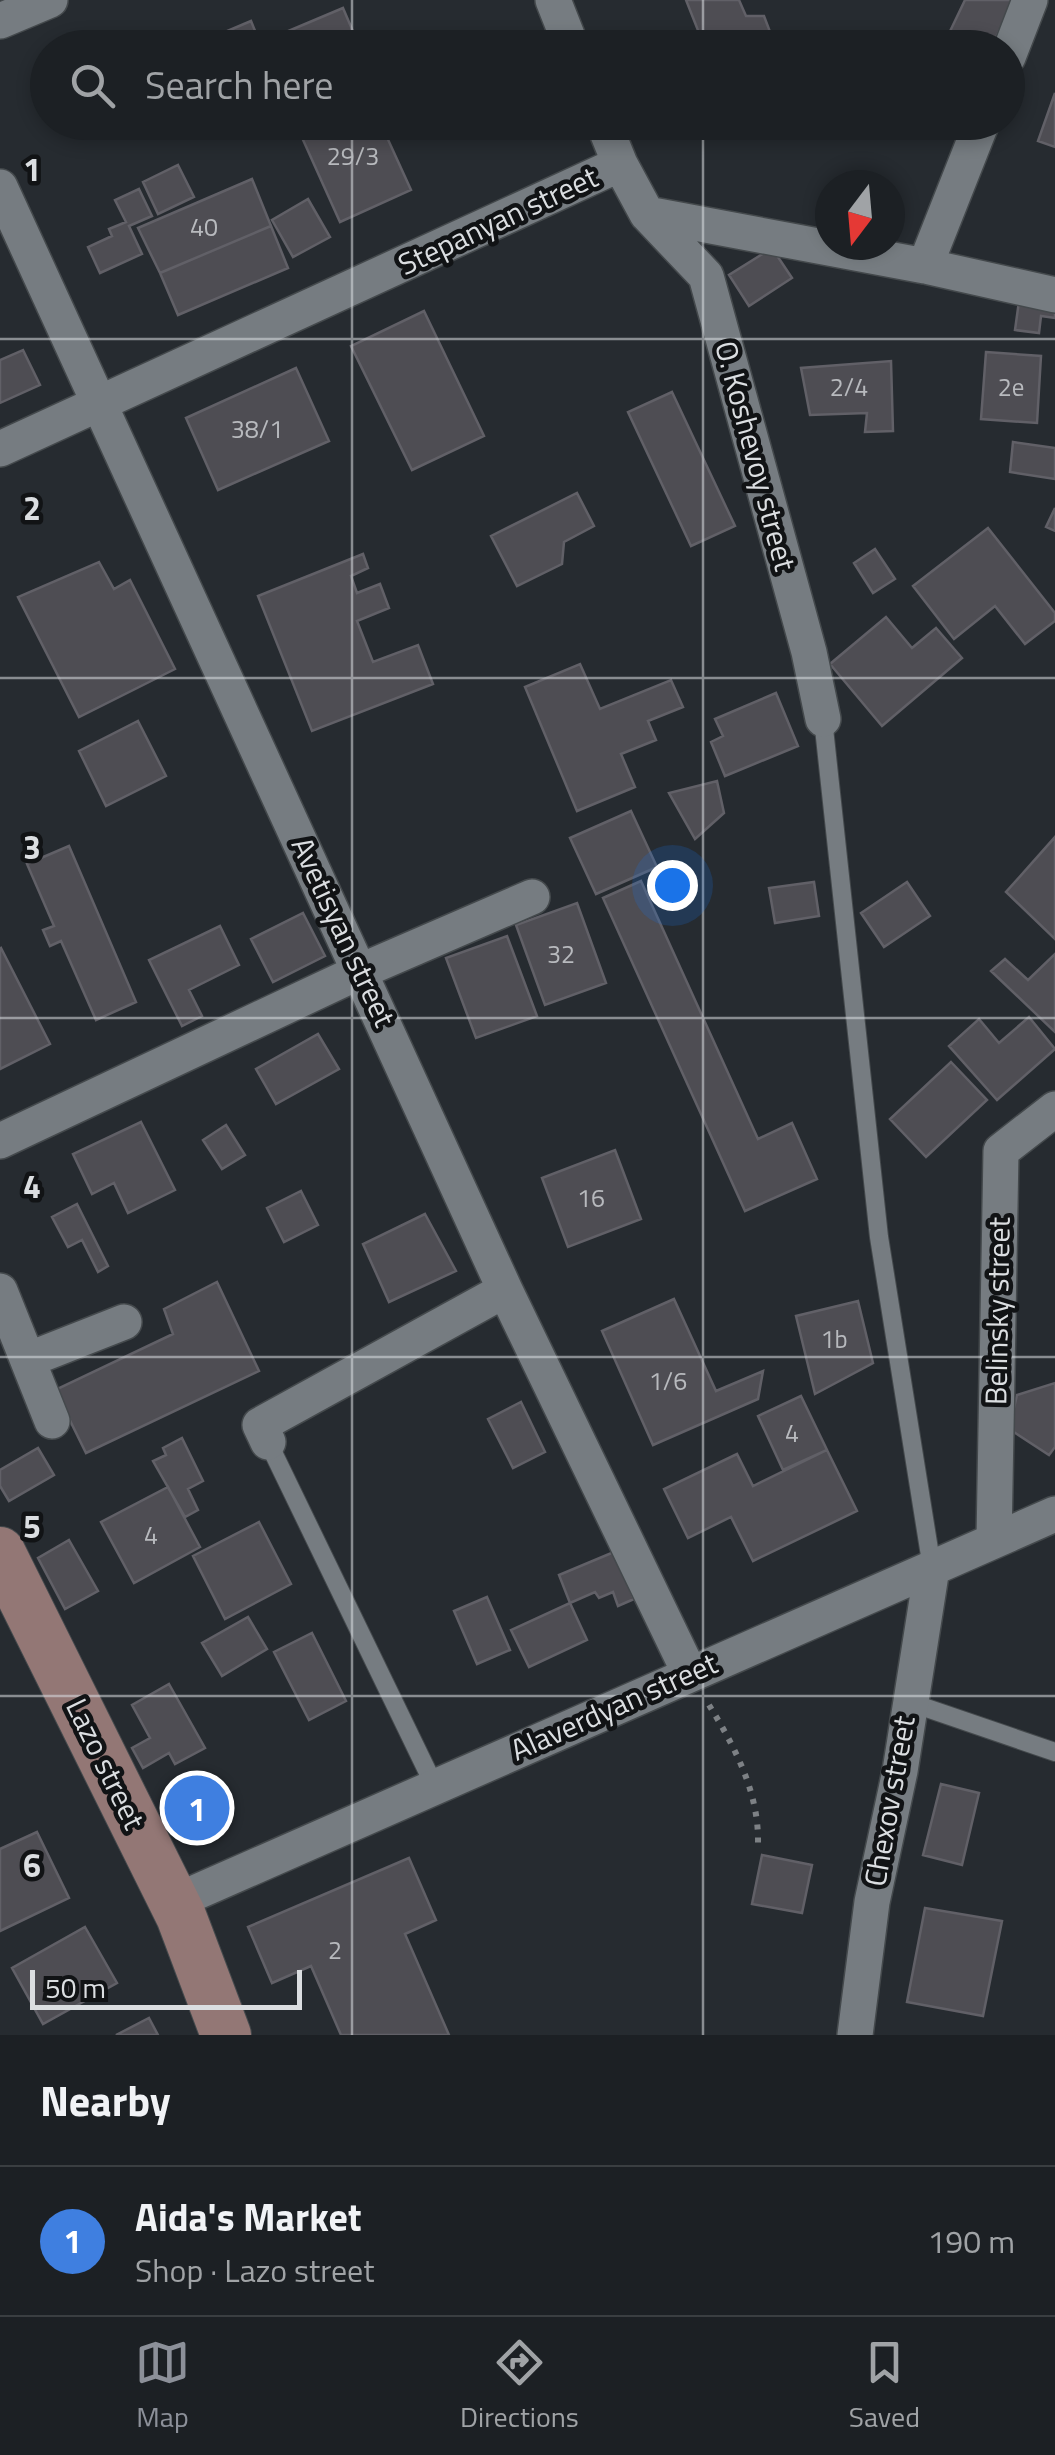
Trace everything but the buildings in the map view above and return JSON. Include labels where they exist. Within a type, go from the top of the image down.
[{"type":"street","points":[[0,21],[50,0]]},
{"type":"street","points":[[553,0],[565,30]]},
{"type":"street","points":[[1018,30],[1030,0]]},
{"type":"street","points":[[610,140],[620,164]]},
{"type":"street","points":[[925,266],[975,140]]},
{"type":"street","name":"Stepanyan street","points":[[0,449],[620,164],[647,214]]},
{"type":"street","name":"Avetisyan street","points":[[0,187],[505,1290],[690,1674]]},
{"type":"street","points":[[647,214],[925,266],[1055,295]]},
{"type":"street","name":"O. Koshevoy street","points":[[647,214],[706,276],[804,633],[823,720]]},
{"type":"street","points":[[0,1142],[361,971],[532,897]]},
{"type":"street","name":"Belinsky street","points":[[994,1540],[1001,1151],[1055,1109]]},
{"type":"street","points":[[0,1290],[52,1422]]},
{"type":"street","points":[[268,1442],[260,1425],[505,1290]]},
{"type":"street","points":[[30,1360],[124,1322]]},
{"type":"street","name":"Alaverdyan street","points":[[174,1902],[1055,1514]]},
{"type":"street","name":"Lazo street","points":[[0,1552],[174,1902],[226,2035]]},
{"type":"street","name":"Chexov street","points":[[855,2035],[872,1902],[900,1771],[932,1568]]},
{"type":"lane","points":[[823,720],[880,1237],[932,1568]]},
{"type":"lane","points":[[268,1442],[435,1786]]},
{"type":"lane","points":[[908,1702],[1055,1752]]},
{"type":"path","points":[[690,1674],[736,1749],[758,1820],[758,1843]]},
{"type":"place","name":"Aida's Market","points":[[197,1808]]}]
